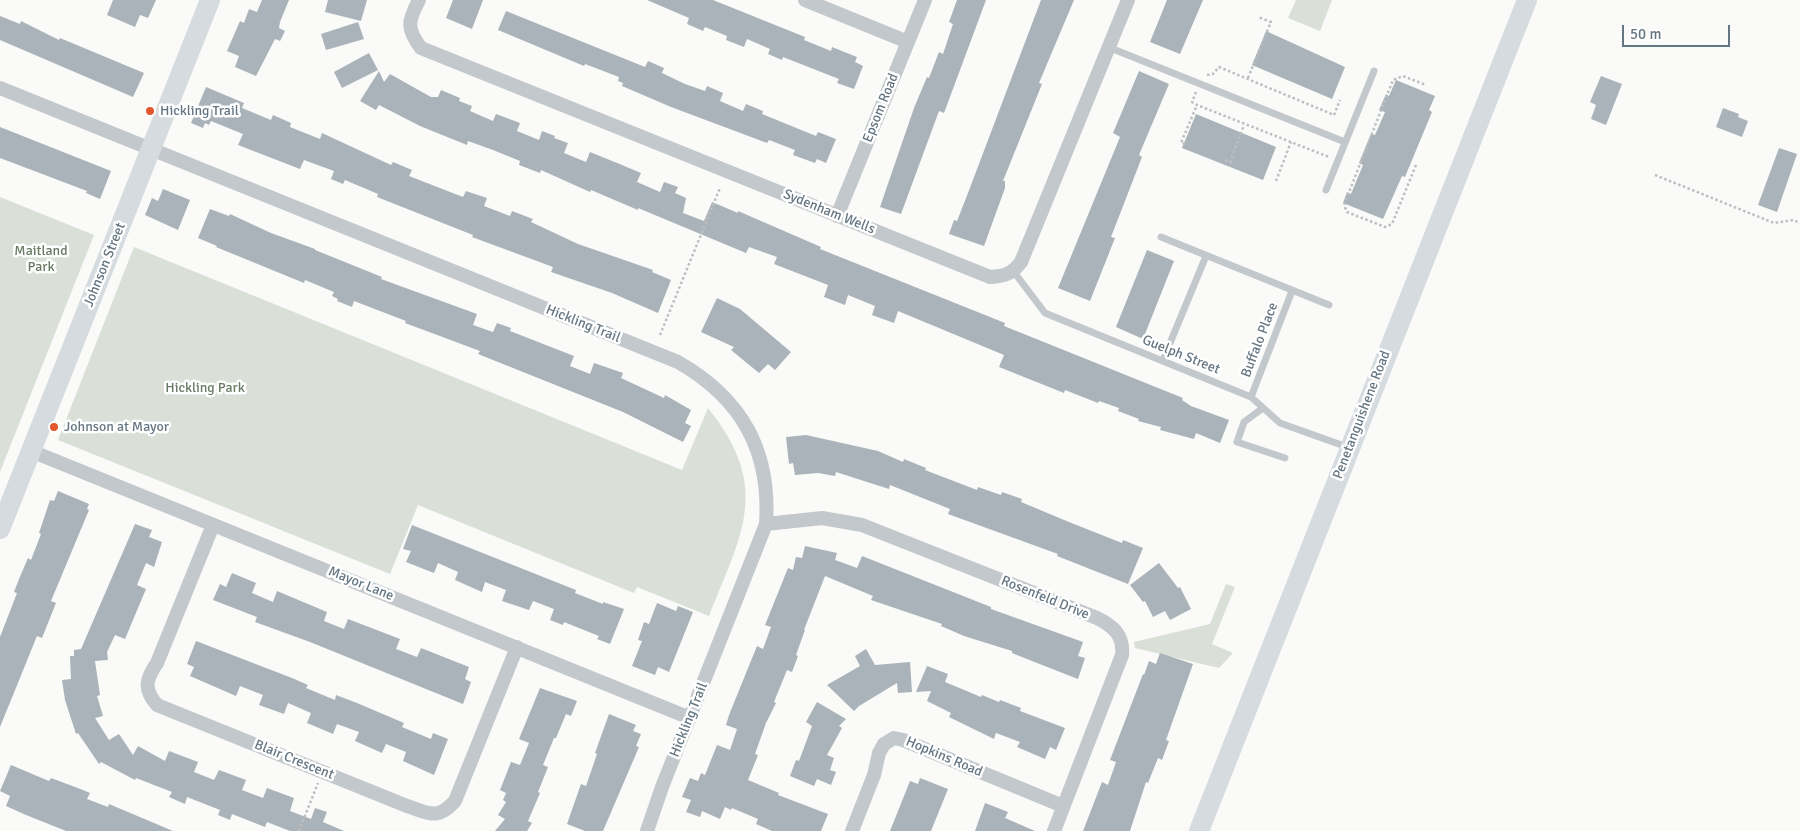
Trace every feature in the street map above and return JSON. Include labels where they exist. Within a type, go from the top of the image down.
[{"type":"main road","name":"Johnson Street","points":[[0,529],[210,0]]},
{"type":"main road","name":"Penetanguishene Road","points":[[1199,831],[1527,0]]},
{"type":"street","name":"Sydenham Wells","points":[[419,0],[409,24],[412,36],[421,48],[990,277],[1004,276],[1014,272]]},
{"type":"street","points":[[805,0],[908,42]]},
{"type":"street","name":"Epsom Road","points":[[837,216],[925,0]]},
{"type":"street","points":[[1014,272],[1027,251],[1128,0]]},
{"type":"street","name":"Hickling Trail","points":[[0,88],[678,362],[703,376],[723,394],[739,414],[752,436],[762,461],[765,483],[766,524],[647,831]]},
{"type":"street","name":"Mayor Lane","points":[[31,451],[690,718]]},
{"type":"street","name":"Rosenfeld Drive","points":[[766,524],[822,518],[862,525],[1097,618],[1113,627],[1123,645],[1122,655],[1054,831]]},
{"type":"street","name":"Blair Crescent","points":[[213,525],[157,663],[151,672],[147,685],[149,695],[157,705],[407,806],[435,815],[446,812],[455,801],[517,647]]},
{"type":"street","name":"Hopkins Road","points":[[852,831],[874,775],[879,753],[884,744],[894,738],[1064,806]]},
{"type":"lane","points":[[1108,47],[1345,142]]},
{"type":"lane","points":[[1326,190],[1374,71]]},
{"type":"lane","points":[[1161,237],[1330,306]]},
{"type":"lane","points":[[1163,360],[1206,256]]},
{"type":"lane","name":"Guelph Street","points":[[1014,272],[1045,313],[1251,397],[1280,423],[1350,448]]},
{"type":"lane","name":"Buffalo Place","points":[[1251,397],[1292,291]]},
{"type":"lane","points":[[1263,408],[1244,422],[1237,442],[1285,458]]},
{"type":"path","points":[[1248,78],[1271,22],[1258,18]]},
{"type":"path","points":[[1219,67],[1334,115],[1340,100]]},
{"type":"path","points":[[1416,165],[1392,224],[1385,227],[1347,212],[1345,209],[1344,205],[1393,80],[1403,76],[1426,85]]},
{"type":"path","points":[[1199,84],[1192,102],[1197,105],[1244,125],[1338,160]]},
{"type":"path","points":[[1185,144],[1181,143],[1197,105]]},
{"type":"path","points":[[1230,162],[1244,125]]},
{"type":"path","points":[[1276,181],[1291,142]]},
{"type":"path","points":[[1225,160],[1235,164]]},
{"type":"path","points":[[1655,175],[1774,223],[1793,220],[1800,223]]},
{"type":"path","points":[[660,335],[720,188]]},
{"type":"path","points":[[299,831],[319,782]]},
{"type":"green space","points":[[1296,0],[1332,0],[1320,31],[1288,18]]},
{"type":"green space","name":"Maitland Park","points":[[0,197],[94,235],[0,472]]},
{"type":"green space","name":"Hickling Park","points":[[134,247],[682,470],[708,408],[728,437],[740,463],[745,487],[745,511],[740,535],[709,616],[637,587],[634,593],[418,505],[390,574],[58,440]]},
{"type":"green space","points":[[1226,584],[1235,587],[1212,644],[1233,653],[1219,668],[1135,648],[1134,642],[1210,624]]},
{"type":"building","points":[[113,0],[156,0],[148,18],[140,15],[135,27],[107,15]]},
{"type":"building","points":[[262,0],[289,0],[279,28],[285,31],[280,41],[275,39],[256,76],[235,67],[239,56],[227,51],[240,21],[244,23],[249,9],[257,12]]},
{"type":"building","points":[[328,0],[367,0],[361,21],[325,12]]},
{"type":"building","points":[[453,0],[483,0],[472,29],[446,18]]},
{"type":"building","points":[[647,0],[713,0],[805,37],[804,40],[831,51],[832,47],[857,57],[855,62],[863,66],[854,89],[837,83],[839,79],[783,57],[782,60],[768,54],[770,49],[747,39],[744,47],[726,40],[727,36],[705,27],[703,31],[687,24],[689,18]]},
{"type":"building","points":[[957,0],[986,0],[944,113],[939,111],[901,214],[880,207],[914,108],[939,52],[943,54],[953,24],[949,22]]},
{"type":"building","points":[[1041,0],[1074,0],[1039,83],[1042,84],[1003,181],[1005,181],[1005,188],[984,246],[949,234],[954,220],[957,221]]},
{"type":"building","points":[[1167,0],[1203,0],[1180,54],[1150,42]]},
{"type":"building","points":[[506,11],[645,67],[648,61],[664,68],[662,73],[685,84],[705,91],[707,86],[723,93],[720,101],[743,111],[746,104],[763,111],[762,114],[816,136],[818,132],[836,139],[826,163],[817,159],[815,163],[793,155],[795,150],[769,140],[767,143],[671,107],[622,86],[623,83],[618,81],[619,77],[585,64],[584,66],[498,30]]},
{"type":"building","points":[[0,16],[20,24],[21,21],[59,40],[60,38],[144,73],[133,97],[0,40]]},
{"type":"building","points":[[358,22],[364,39],[326,50],[321,34]]},
{"type":"building","points":[[1266,31],[1345,67],[1332,99],[1252,65]]},
{"type":"building","points":[[369,53],[378,70],[342,88],[334,72]]},
{"type":"building","points":[[379,71],[384,82],[390,74],[431,97],[438,97],[441,90],[460,98],[459,101],[472,106],[470,111],[493,121],[496,114],[520,123],[517,131],[539,140],[542,131],[555,136],[554,138],[568,143],[564,153],[586,162],[590,152],[641,173],[637,182],[660,192],[664,182],[678,187],[675,193],[686,198],[683,213],[704,221],[712,202],[738,213],[738,211],[821,247],[820,249],[1005,323],[1004,326],[1183,398],[1182,400],[1191,406],[1229,420],[1220,443],[1196,433],[1194,439],[1160,430],[1161,427],[1138,421],[1139,419],[1118,411],[1119,408],[1099,401],[1098,403],[1065,390],[1064,393],[999,367],[1004,355],[898,311],[894,323],[872,315],[875,306],[848,295],[845,305],[824,297],[828,285],[774,264],[777,257],[749,247],[746,253],[638,208],[638,210],[591,190],[590,192],[541,170],[540,173],[519,165],[520,161],[493,150],[468,141],[467,145],[420,126],[379,105],[376,110],[360,101]]},
{"type":"building","points":[[1139,71],[1169,84],[1139,155],[1142,157],[1111,237],[1115,238],[1090,301],[1058,288],[1120,137],[1113,133]]},
{"type":"building","points":[[1601,76],[1622,84],[1606,125],[1591,119],[1596,105],[1590,102]]},
{"type":"building","points":[[1396,80],[1435,96],[1429,110],[1432,112],[1405,177],[1402,176],[1383,219],[1343,203],[1347,192],[1351,194],[1363,165],[1359,163],[1371,134],[1375,135],[1385,112],[1379,110],[1386,94],[1389,96]]},
{"type":"building","points":[[206,87],[244,103],[242,108],[271,120],[273,115],[291,123],[290,127],[320,139],[322,133],[391,165],[393,162],[412,170],[409,176],[463,197],[466,191],[487,198],[484,206],[510,216],[512,211],[533,219],[531,222],[578,244],[653,270],[652,272],[671,280],[658,313],[612,293],[551,272],[553,267],[472,237],[473,235],[377,197],[378,194],[345,180],[343,184],[331,179],[334,171],[304,160],[300,169],[238,145],[243,134],[211,121],[209,125],[205,123],[203,128],[191,123]]},
{"type":"building","points":[[1723,108],[1739,114],[1738,117],[1748,121],[1742,137],[1716,127]]},
{"type":"building","points":[[1196,114],[1276,147],[1263,180],[1182,148]]},
{"type":"building","points":[[0,127],[111,171],[100,199],[86,193],[87,191],[0,158]]},
{"type":"building","points":[[1779,148],[1797,154],[1777,212],[1758,205]]},
{"type":"building","points":[[163,189],[190,200],[178,230],[145,215],[152,198],[158,201]]},
{"type":"building","points":[[210,209],[229,216],[230,214],[271,233],[382,277],[381,279],[477,314],[473,325],[493,332],[497,323],[511,328],[510,331],[574,356],[570,366],[590,374],[594,363],[623,373],[621,378],[664,398],[665,395],[691,410],[685,423],[691,426],[683,442],[623,412],[478,354],[480,351],[405,323],[406,321],[354,301],[352,307],[337,301],[338,299],[332,296],[334,292],[305,280],[304,283],[216,247],[198,238]]},
{"type":"building","points":[[1147,250],[1174,261],[1143,339],[1116,327]]},
{"type":"building","points":[[717,298],[740,309],[791,352],[775,370],[768,364],[759,373],[731,350],[734,347],[701,332]]},
{"type":"building","points":[[806,435],[878,451],[903,462],[904,459],[926,468],[925,470],[977,490],[978,487],[1001,495],[1002,492],[1022,499],[1021,502],[1069,522],[1122,543],[1123,540],[1143,548],[1128,584],[1057,556],[1058,554],[948,514],[950,509],[890,485],[889,489],[836,472],[835,476],[818,473],[795,475],[793,463],[789,464],[786,437]]},
{"type":"building","points":[[58,491],[89,504],[87,509],[89,510],[51,601],[56,603],[42,638],[37,636],[0,727],[0,637],[17,593],[14,592],[19,579],[28,558],[31,560],[41,534],[39,533],[50,500],[54,501]]},
{"type":"building","points":[[135,524],[152,530],[149,537],[162,542],[154,567],[146,563],[137,585],[146,589],[125,639],[115,635],[107,652],[108,660],[95,661],[100,695],[97,696],[103,716],[95,718],[109,740],[119,734],[133,755],[138,746],[165,761],[169,751],[198,762],[194,772],[214,780],[219,770],[246,780],[242,790],[263,798],[267,788],[294,798],[290,811],[311,819],[315,808],[327,812],[323,822],[344,831],[290,831],[267,822],[265,827],[232,814],[230,820],[218,815],[220,810],[187,797],[185,804],[169,797],[172,792],[136,778],[135,780],[101,762],[99,764],[78,733],[76,734],[65,700],[62,680],[71,679],[70,656],[74,656],[74,650],[81,649]]},
{"type":"building","points":[[412,525],[576,590],[575,593],[603,604],[603,602],[624,609],[610,644],[597,639],[599,636],[564,622],[563,625],[550,620],[554,609],[533,601],[529,610],[502,601],[506,590],[485,582],[482,592],[455,580],[458,572],[438,563],[434,573],[406,562],[411,551],[403,549]]},
{"type":"building","points":[[805,546],[837,553],[835,560],[857,568],[862,556],[991,607],[991,609],[1083,642],[1078,656],[1085,658],[1078,679],[1012,653],[1012,651],[964,636],[941,626],[942,624],[871,600],[873,596],[825,576],[804,630],[792,672],[787,670],[774,702],[776,703],[766,723],[755,754],[758,755],[748,780],[779,793],[778,795],[828,814],[821,831],[772,831],[756,824],[758,819],[725,807],[720,819],[702,811],[700,817],[686,812],[691,800],[682,797],[690,778],[698,781],[701,773],[705,775],[717,745],[730,750],[737,729],[726,725],[729,715],[757,646],[763,649],[771,627],[765,625],[788,568],[793,570],[796,557],[802,558]]},
{"type":"building","points":[[1159,563],[1178,588],[1180,587],[1191,609],[1170,620],[1165,611],[1153,617],[1145,601],[1143,602],[1130,585]]},
{"type":"building","points":[[232,573],[256,583],[252,593],[273,602],[277,591],[327,612],[324,621],[344,629],[348,619],[400,639],[396,649],[417,657],[421,648],[469,667],[465,679],[471,682],[463,704],[310,642],[255,622],[257,617],[213,600],[220,584],[226,587]]},
{"type":"building","points":[[657,603],[676,611],[678,606],[693,612],[669,672],[658,667],[655,675],[632,666],[642,641],[638,640],[644,622],[649,624]]},
{"type":"building","points":[[196,641],[292,678],[308,685],[306,688],[335,700],[336,695],[357,703],[404,723],[402,727],[431,739],[433,733],[448,739],[434,775],[403,761],[406,752],[386,744],[382,753],[355,741],[359,732],[337,724],[333,734],[307,723],[311,713],[288,703],[284,714],[259,705],[263,695],[240,686],[236,696],[190,676],[194,667],[187,664]]},
{"type":"building","points":[[866,649],[875,665],[910,662],[912,692],[898,693],[897,683],[854,711],[827,685],[860,666],[855,656]]},
{"type":"building","points":[[1160,653],[1193,664],[1166,740],[1169,741],[1162,760],[1158,758],[1148,783],[1146,782],[1130,831],[1083,831],[1102,782],[1108,785],[1116,762],[1110,760],[1143,674],[1149,661],[1156,664]]},
{"type":"building","points":[[927,666],[948,674],[945,682],[981,697],[982,695],[1021,708],[1020,711],[1065,728],[1056,750],[1050,747],[1045,759],[1017,747],[1020,742],[996,733],[994,739],[949,717],[951,713],[927,701],[931,691],[916,692]]},
{"type":"building","points":[[540,688],[577,701],[571,716],[566,714],[543,765],[548,767],[538,792],[540,793],[528,821],[532,823],[527,831],[495,831],[505,819],[498,815],[506,802],[503,800],[506,793],[500,790],[511,762],[520,765],[529,743],[519,739]]},
{"type":"building","points":[[817,702],[846,719],[839,726],[842,728],[827,755],[834,758],[830,770],[836,772],[831,785],[817,779],[814,786],[790,776],[796,760],[799,761],[812,726],[806,722]]},
{"type":"building","points":[[609,714],[636,725],[633,731],[641,734],[636,746],[639,747],[603,831],[585,831],[567,824],[581,784],[586,786]]},
{"type":"building","points":[[11,765],[49,781],[51,778],[83,790],[90,793],[87,799],[108,807],[109,804],[173,831],[66,831],[26,815],[6,806],[10,796],[0,791]]},
{"type":"building","points":[[920,778],[948,789],[931,831],[890,831],[910,781],[918,784]]},
{"type":"building","points":[[985,803],[1008,812],[1005,818],[1035,831],[975,831]]},
{"type":"place","name":"Hickling Trail","points":[[150,111]]},
{"type":"place","name":"Johnson at Mayor","points":[[54,427]]}]
